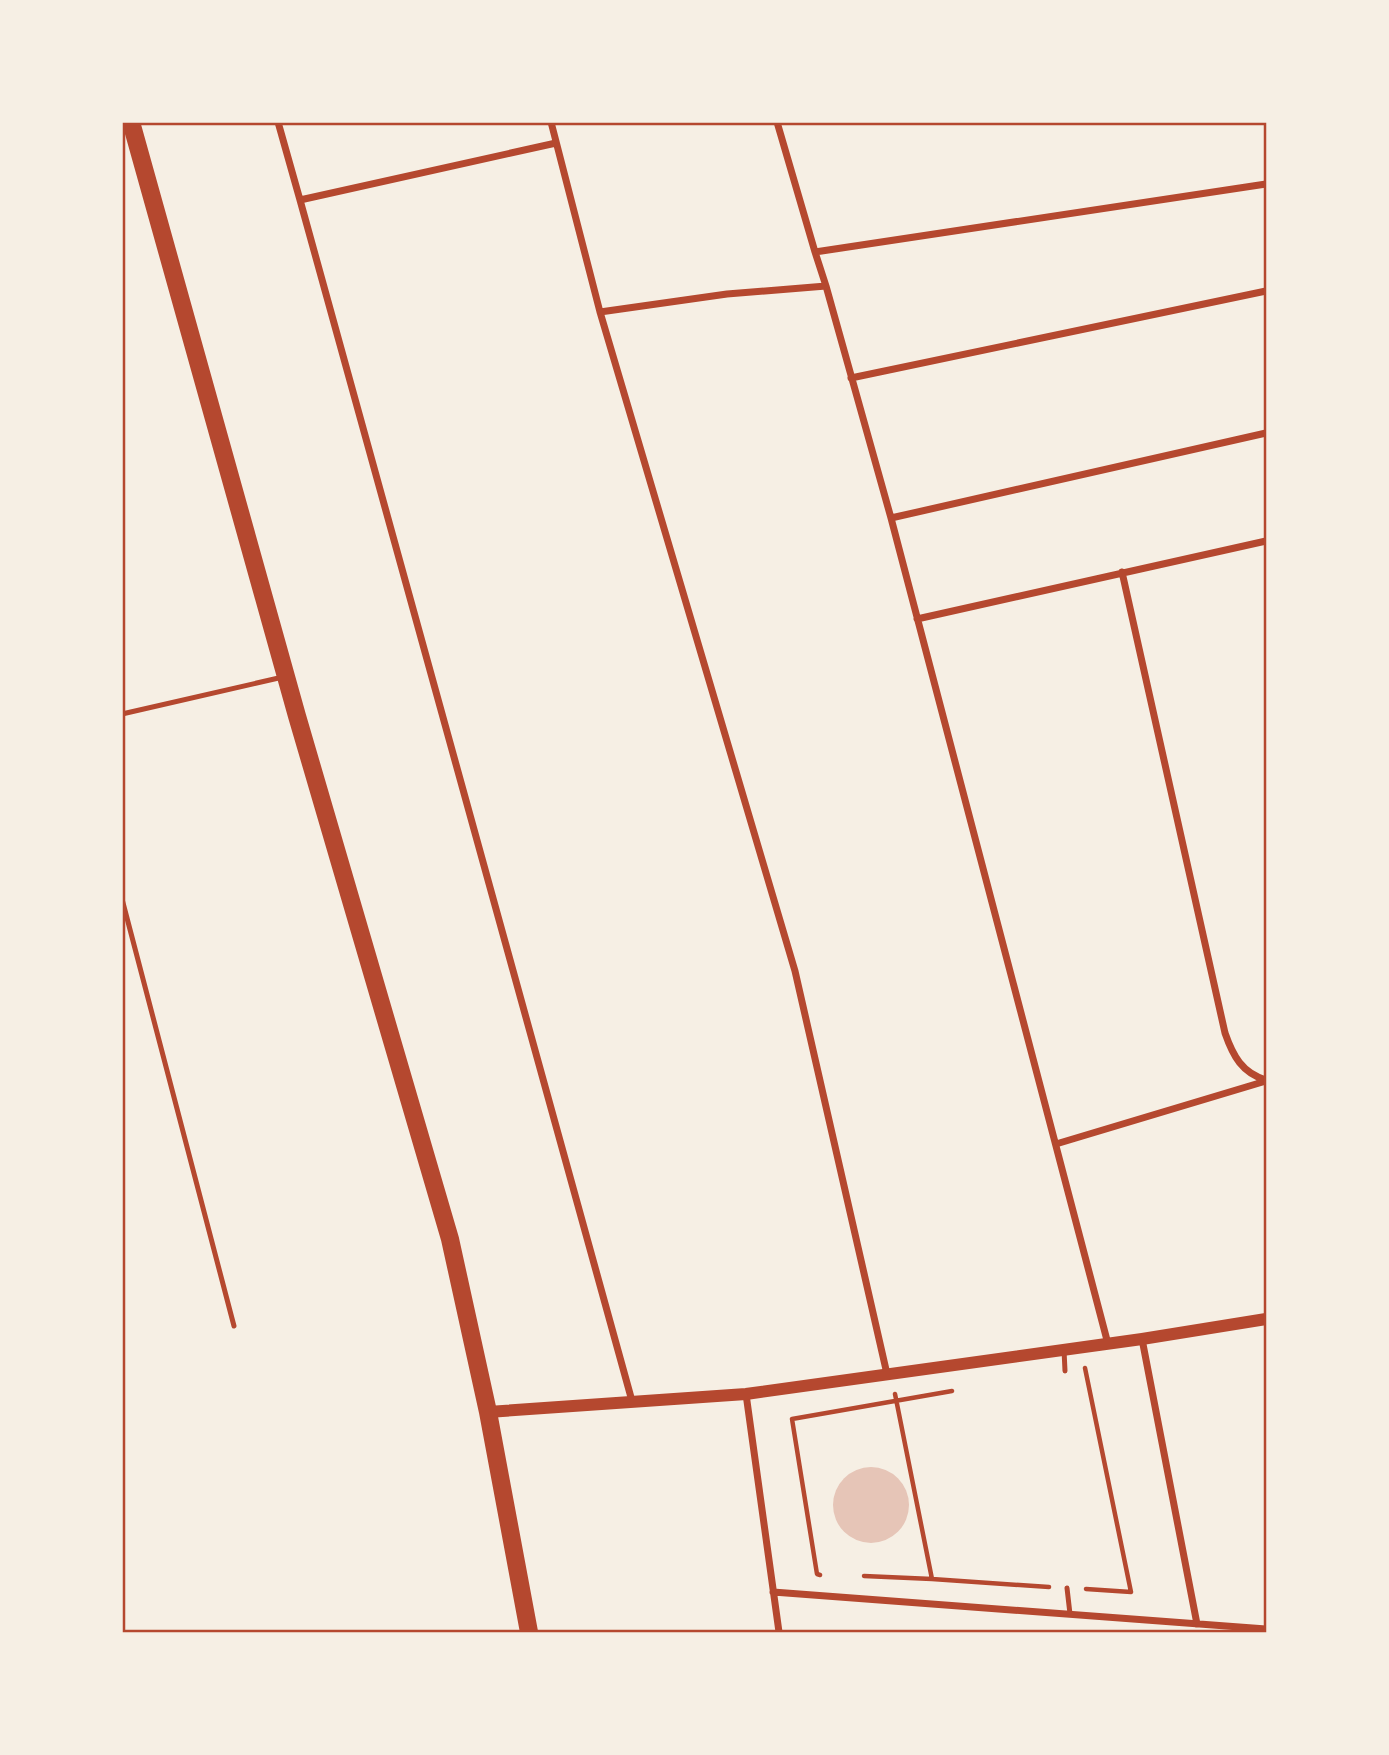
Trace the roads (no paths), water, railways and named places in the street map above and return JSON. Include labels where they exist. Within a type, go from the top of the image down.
[{"type":"main road","points":[[131,122],[285,677],[450,1239],[488,1412],[530,1633]]},
{"type":"street","points":[[278,122],[632,1401]]},
{"type":"street","points":[[551,122],[600,313],[795,971],[887,1374]]},
{"type":"street","points":[[777,122],[891,518],[1108,1343]]},
{"type":"street","points":[[300,200],[556,143]]},
{"type":"street","points":[[815,252],[1266,184]]},
{"type":"street","points":[[600,313],[727,294],[825,286]]},
{"type":"street","points":[[851,378],[1266,291]]},
{"type":"street","points":[[891,518],[1266,433]]},
{"type":"street","points":[[917,619],[1266,541]]},
{"type":"street","points":[[1122,572],[1224,1033],[1244,1069],[1266,1081]]},
{"type":"street","points":[[1056,1144],[1266,1081]]},
{"type":"street","points":[[488,1412],[746,1394],[1266,1319]]},
{"type":"street","points":[[1142,1339],[1197,1624]]},
{"type":"street","points":[[746,1394],[779,1633]]},
{"type":"street","points":[[773,1592],[1266,1629]]},
{"type":"lane","points":[[122,714],[285,677]]},
{"type":"lane","points":[[122,899],[234,1326]]},
{"type":"lane","points":[[1064,1350],[1065,1371]]},
{"type":"lane","points":[[1067,1588],[1070,1615]]}]
